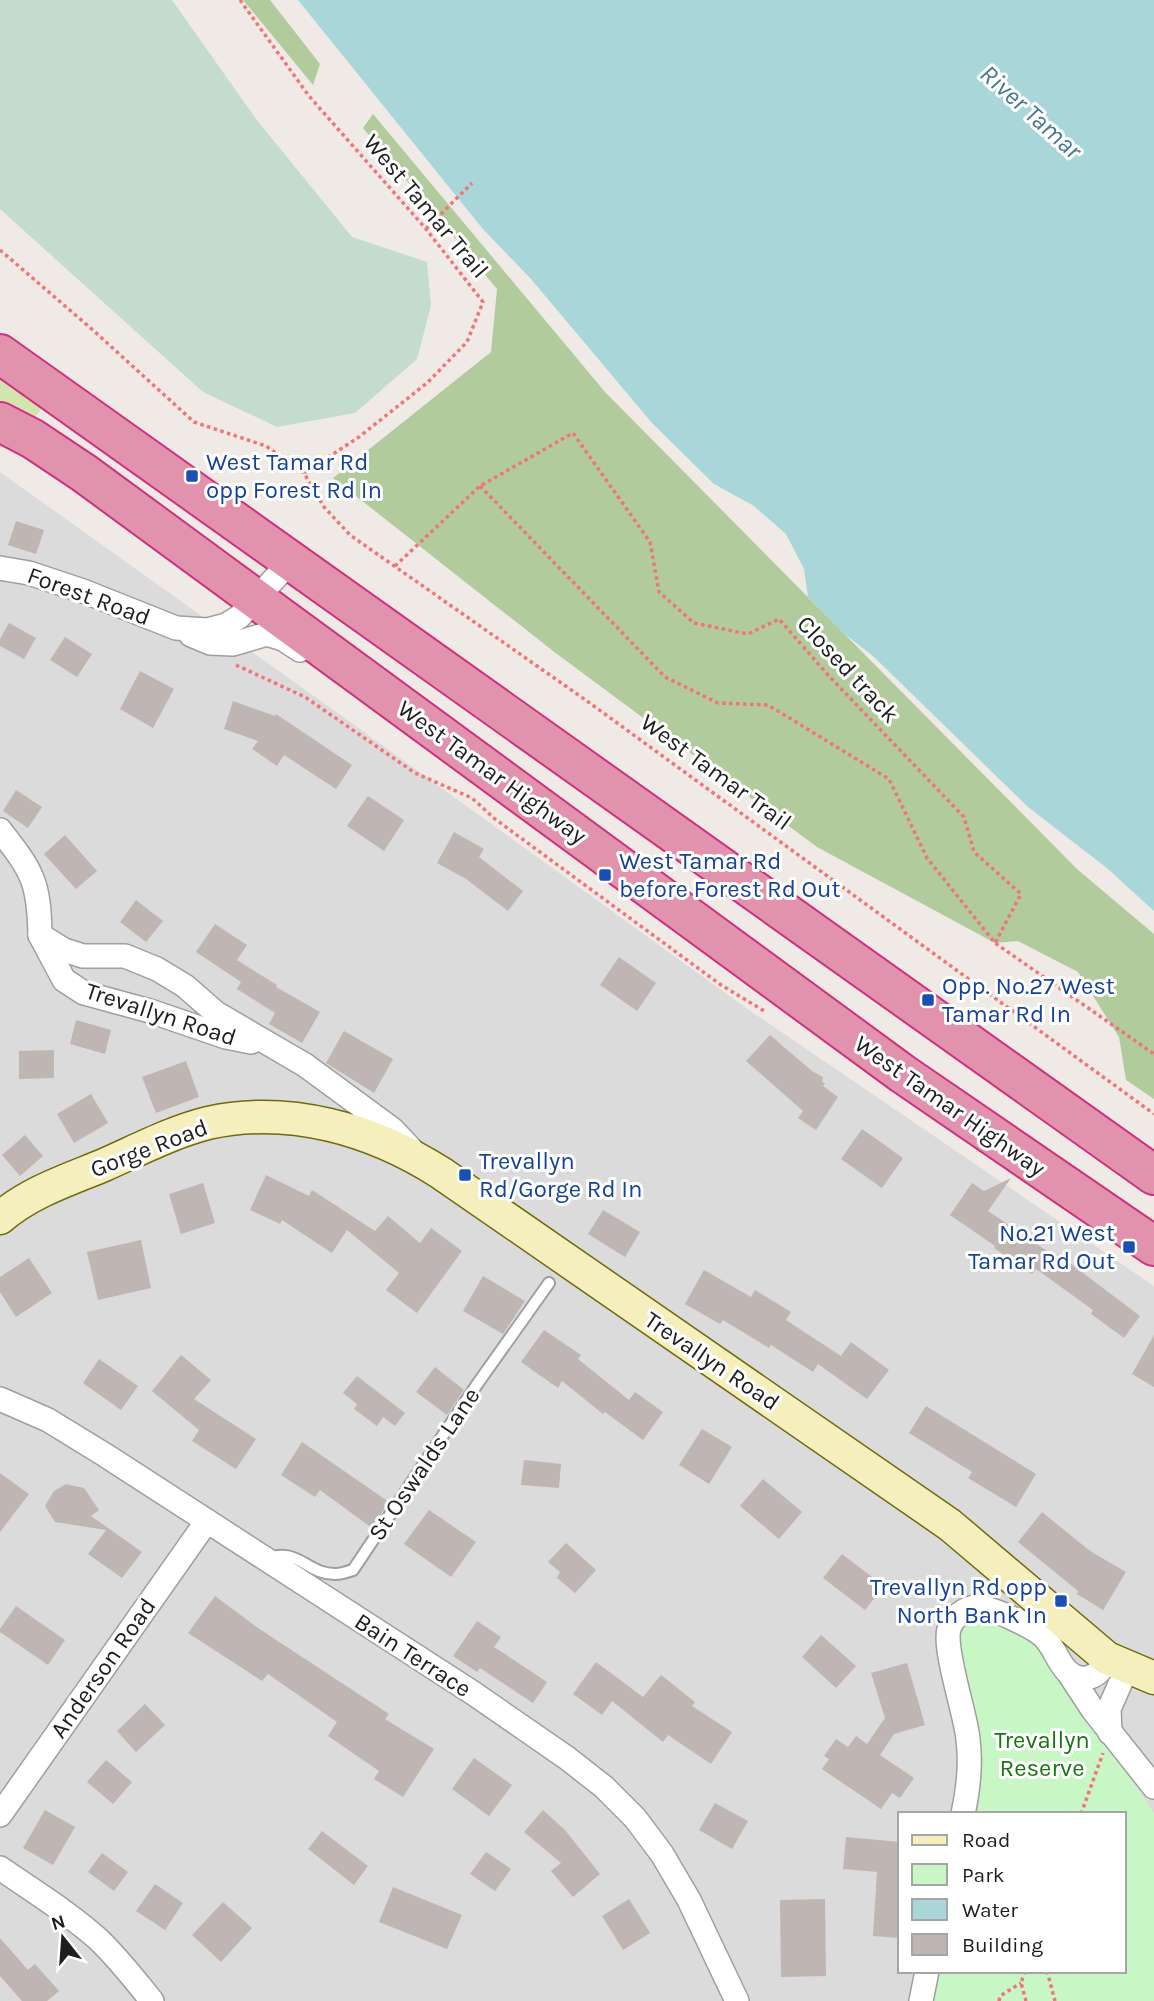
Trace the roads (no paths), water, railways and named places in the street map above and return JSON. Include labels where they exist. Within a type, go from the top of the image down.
[{"type":"highway","points":[[0,354],[1154,1175]]},
{"type":"highway","name":"West Tamar Highway","points":[[0,422],[33,439],[84,473],[891,1066],[1154,1246]]},
{"type":"street","name":"Forest Road","points":[[176,628],[207,630],[226,625],[239,617],[291,561]]},
{"type":"street","name":"Forest Road","points":[[0,568],[29,573],[83,591],[210,643],[233,644],[267,634],[283,639],[403,723],[439,733]]},
{"type":"street","name":"Trevallyn Road","points":[[0,830],[27,865],[37,890],[40,935],[64,980],[84,993],[226,1037],[268,1045]]},
{"type":"street","name":"Trevallyn Road","points":[[40,935],[64,950],[83,956],[125,956],[157,969],[185,986],[216,1013],[306,1065],[392,1129],[427,1164],[950,1525],[1130,1668]]},
{"type":"street","name":"Gorge Road","points":[[0,1218],[35,1194],[64,1181],[188,1129],[231,1119],[284,1118],[316,1121],[372,1137],[427,1164]]},
{"type":"street","name":"Bain Terrace","points":[[0,1399],[48,1420],[207,1521],[473,1693],[604,1787],[635,1818],[662,1854],[689,1900],[737,2001]]},
{"type":"street","name":"Anderson Road","points":[[0,1815],[207,1521]]},
{"type":"street","points":[[963,1812],[967,1796],[968,1740],[948,1630],[955,1618],[968,1608],[983,1606],[1041,1633],[1052,1645],[1093,1710],[1154,1787]]},
{"type":"street","points":[[1068,1672],[1084,1679],[1094,1677],[1104,1668],[1130,1668],[1109,1709],[1110,1733]]},
{"type":"street","points":[[0,1868],[96,1938],[119,1960],[152,2001]]},
{"type":"street","points":[[921,2001],[927,1973]]},
{"type":"lane","name":"St Oswalds Lane","points":[[266,1559],[279,1554],[292,1556],[317,1570],[334,1575],[352,1570],[549,1283]]},
{"type":"water","name":"River Tamar","points":[[298,0],[1154,0],[1154,911],[1108,869],[1028,807],[873,656],[842,632],[808,597],[804,569],[786,534],[754,506],[714,484],[652,423],[531,279],[482,228]]},
{"type":"place","name":"West Tamar Rd opp Forest Rd In","points":[[192,476]]},
{"type":"place","name":"West Tamar Rd before Forest Rd Out","points":[[605,875]]},
{"type":"place","name":"Opp. No.27 West Tamar Rd In","points":[[928,1000]]},
{"type":"place","name":"Trevallyn Rd/Gorge Rd In","points":[[465,1175]]},
{"type":"place","name":"No.21 West Tamar Rd Out","points":[[1129,1247]]},
{"type":"place","name":"Trevallyn Rd opp North Bank In","points":[[1061,1601]]},
{"type":"park label","name":"Trevallyn Reserve","points":[[1042,1754]]}]
